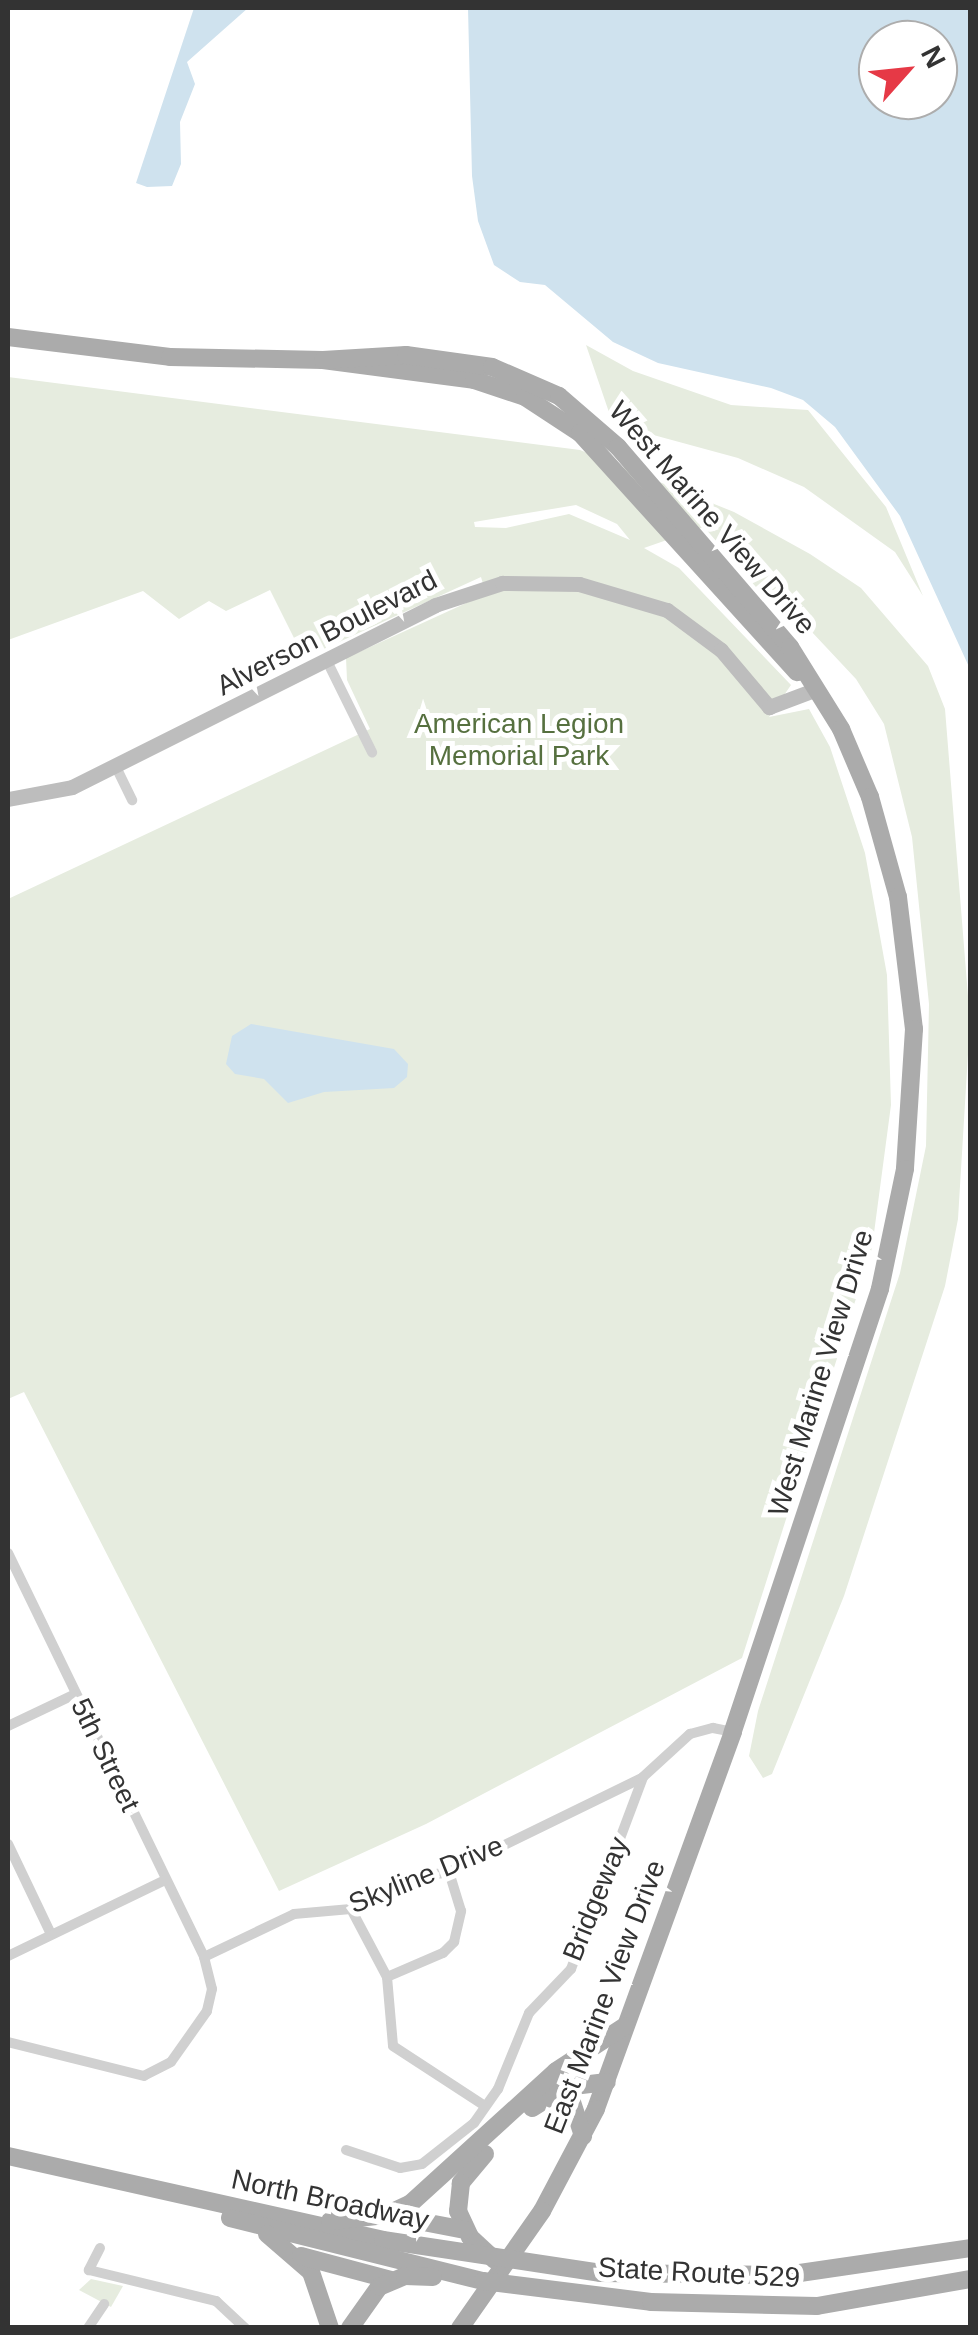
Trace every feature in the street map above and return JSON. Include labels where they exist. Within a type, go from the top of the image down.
[{"type":"main road","name":"West Marine View Drive","points":[[8,337],[170,357],[404,364],[486,383],[550,410],[616,470],[700,556],[816,689],[858,764],[898,898],[914,1028],[913,1092],[906,1168],[880,1289],[755,1664]]},
{"type":"main road","name":"Alverson Boulevard","points":[[11,803],[116,767],[457,595],[502,583],[554,582],[619,592],[667,610],[720,650],[769,707],[816,689]]},
{"type":"main road","name":"East Marine View Drive","points":[[460,2328],[542,2211],[607,2082],[755,1664]]},
{"type":"main road","points":[[386,2215],[425,2193],[556,2071],[602,2046],[632,2018]]},
{"type":"main road","points":[[556,2071],[580,2065],[607,2082]]},
{"type":"main road","points":[[496,2260],[465,2230],[458,2204],[464,2177],[545,2096],[607,2082]]},
{"type":"main road","points":[[545,2096],[572,2102],[582,2136]]},
{"type":"main road","name":"North Broadway","points":[[8,2156],[154,2192],[496,2260]]},
{"type":"main road","name":"North Broadway","points":[[154,2192],[225,2217],[484,2281]]},
{"type":"main road","points":[[296,2220],[386,2215],[465,2230]]},
{"type":"main road","points":[[225,2217],[296,2254],[391,2280],[422,2275],[484,2281]]},
{"type":"main road","name":"State Route 529","points":[[496,2260],[726,2278],[841,2270],[970,2248]]},
{"type":"main road","points":[[296,2254],[319,2286],[330,2328]]},
{"type":"main road","name":"State Route 529","points":[[484,2281],[651,2302],[818,2306],[970,2279]]},
{"type":"main road","points":[[350,2328],[361,2304],[391,2280]]},
{"type":"street","points":[[327,661],[372,752]]},
{"type":"street","points":[[116,767],[132,800]]},
{"type":"street","name":"5th Street","points":[[8,1552],[204,1957]]},
{"type":"street","points":[[8,1726],[75,1694]]},
{"type":"street","points":[[643,1777],[702,1729],[733,1732]]},
{"type":"street","name":"Skyline Drive","points":[[204,1957],[294,1914],[351,1909],[422,1876],[449,1872],[643,1777]]},
{"type":"street","name":"Bridgeway","points":[[346,2150],[400,2168],[422,2164],[474,2124],[529,2013],[571,1968],[643,1777]]},
{"type":"street","points":[[8,1844],[51,1934]]},
{"type":"street","points":[[387,1977],[443,1954],[454,1942],[461,1911],[449,1872]]},
{"type":"street","points":[[8,1956],[165,1880]]},
{"type":"street","points":[[351,1909],[387,1977],[393,2046],[485,2106]]},
{"type":"street","points":[[8,2042],[153,2074],[171,2062],[207,2011],[212,1989],[204,1957]]},
{"type":"street","points":[[100,2248],[89,2270],[203,2296],[239,2325]]},
{"type":"street","points":[[88,2328],[104,2304]]},
{"type":"green space","points":[[586,345],[633,371],[731,405],[808,410],[886,507],[923,596],[895,552],[804,487],[738,458],[613,424]]},
{"type":"green space","name":"American Legion Memorial Park","points":[[8,377],[580,450],[734,512],[810,554],[861,588],[928,666],[945,709],[970,1021],[958,1219],[945,1286],[844,1596],[772,1774],[763,1778],[749,1756],[758,1711],[900,1273],[926,1146],[929,1004],[912,837],[884,724],[856,679],[795,614],[762,594],[704,527],[644,548],[679,568],[791,685],[769,717],[809,709],[830,747],[865,853],[887,975],[891,1105],[872,1248],[742,1658],[426,1824],[279,1891],[24,1392],[8,1399],[8,899],[370,729],[347,680],[346,658],[486,594],[481,577],[304,658],[270,590],[226,611],[209,601],[179,619],[143,591],[8,640]],"holes":[[[576,505],[617,524],[630,540],[569,514],[506,528],[475,527],[474,522]]]},
{"type":"green space","points":[[91,2279],[123,2286],[111,2307],[79,2290]]},
{"type":"water","points":[[194,8],[248,8],[187,62],[195,84],[180,122],[181,164],[172,186],[147,187],[136,183]]},
{"type":"water","points":[[468,8],[970,8],[970,669],[900,516],[835,427],[803,400],[771,388],[658,363],[613,342],[545,285],[520,282],[494,265],[478,221],[472,176]]},
{"type":"water","points":[[251,1024],[394,1049],[408,1064],[407,1077],[394,1088],[324,1092],[288,1103],[264,1079],[235,1074],[226,1064],[232,1036]]}]
